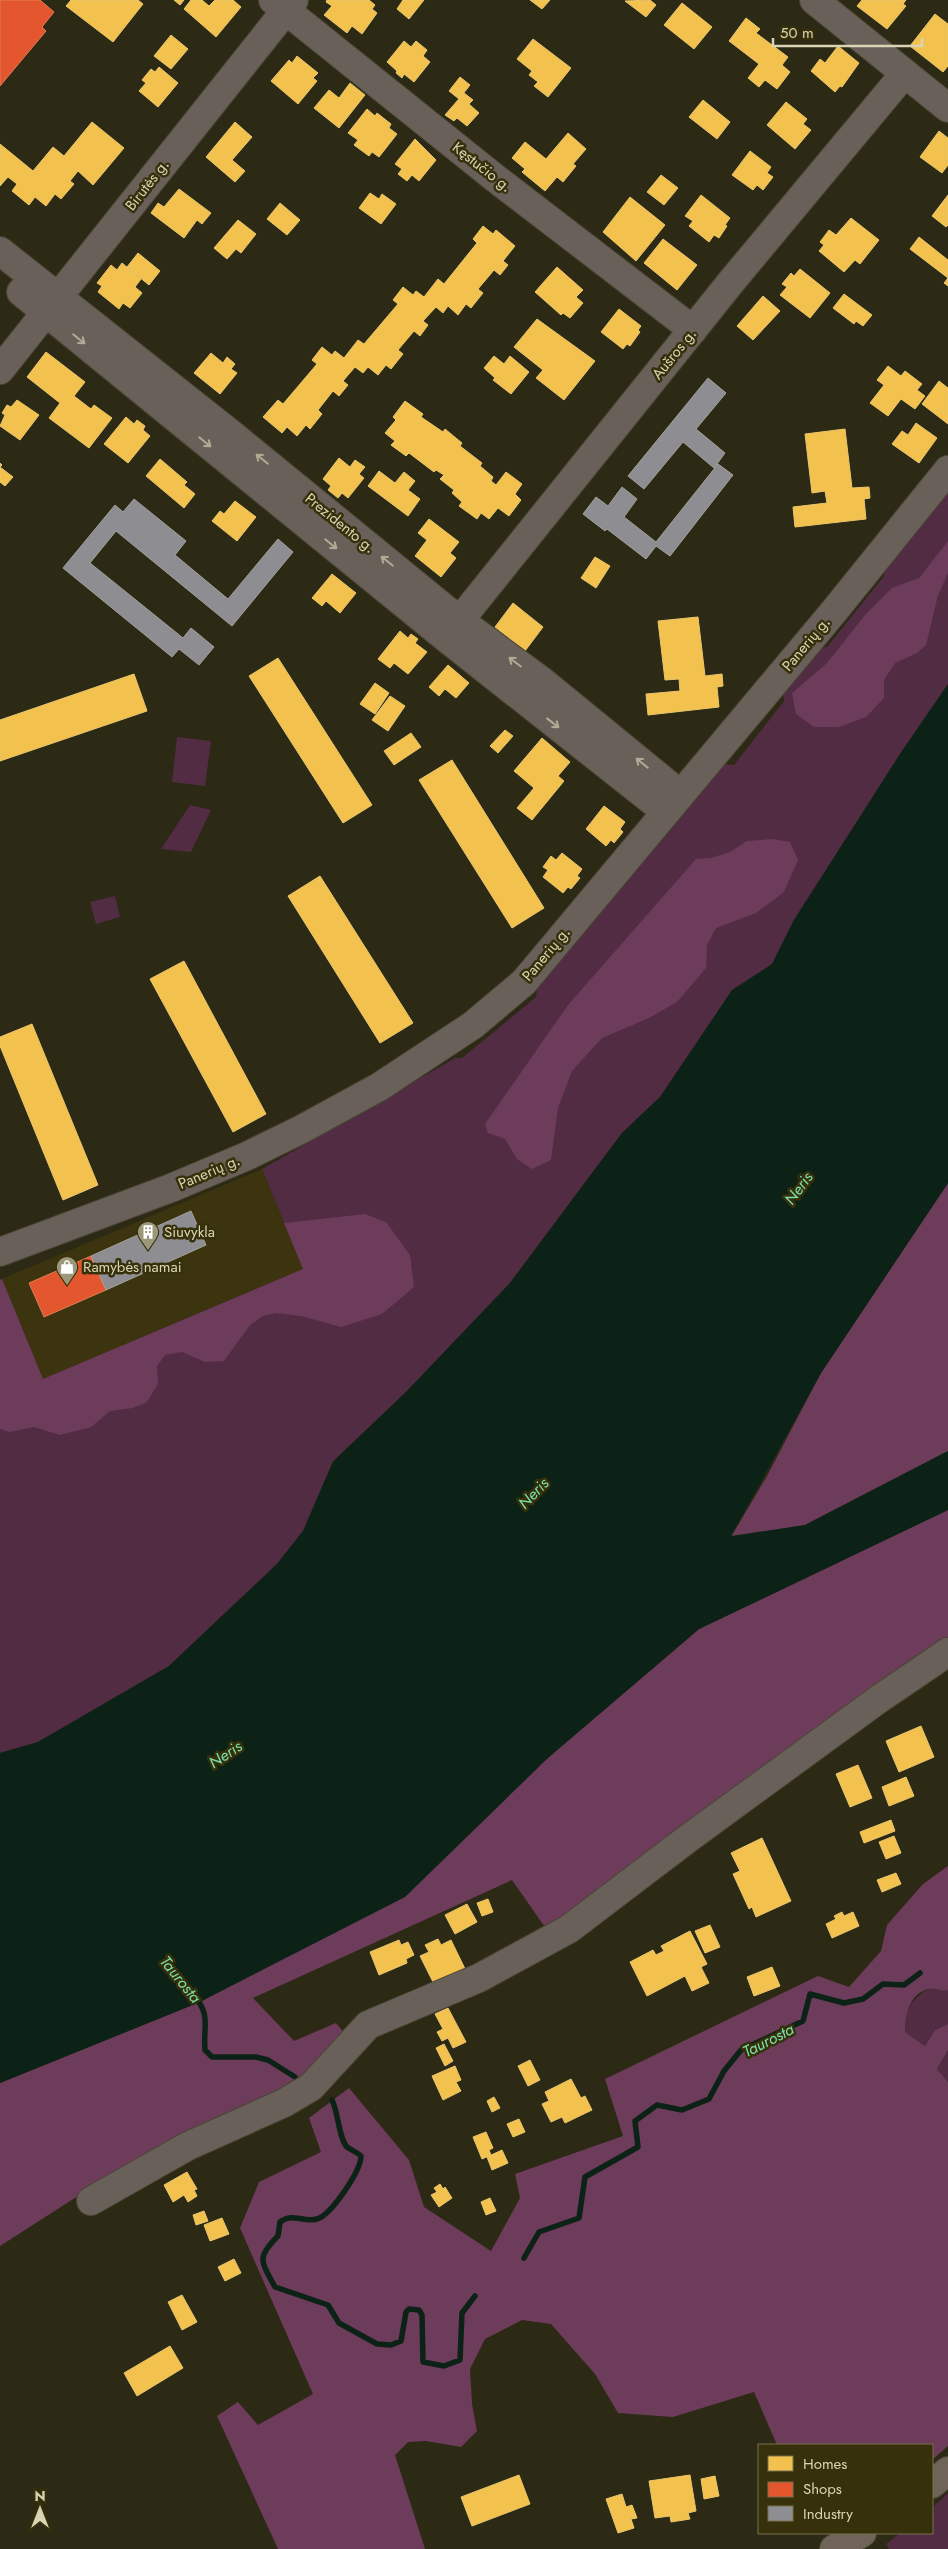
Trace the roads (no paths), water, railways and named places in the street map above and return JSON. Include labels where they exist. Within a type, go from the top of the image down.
[{"type":"highway","points":[[933,2483],[948,2471]]},
{"type":"highway","points":[[834,2549],[860,2534]]},
{"type":"street","points":[[814,0],[948,108]]},
{"type":"street","name":"Birutės g.","points":[[0,370],[284,3]]},
{"type":"street","name":"Kęstučio g.","points":[[284,3],[495,178],[693,330]]},
{"type":"street","name":"Aušros g.","points":[[453,629],[693,330],[905,73]]},
{"type":"street","name":"Prezidento g.","points":[[0,251],[52,305],[672,803]]},
{"type":"street","name":"Prezidento g.","points":[[0,275],[52,305]]},
{"type":"street","name":"Panerių g.","points":[[0,1252],[171,1188],[247,1156],[379,1087],[473,1025],[524,982],[835,610],[948,470]]},
{"type":"street","points":[[91,2201],[188,2146],[284,2103],[311,2087],[368,2025],[479,1978],[569,1929],[702,1828],[879,1699],[948,1652]]},
{"type":"water","name":"Neris","points":[[948,684],[948,1183],[821,1373],[731,1536],[805,1525],[948,1451],[948,1510],[699,1629],[549,1757],[405,1897],[200,2002],[0,2083],[0,1753],[38,1742],[169,1666],[277,1564],[303,1531],[333,1462],[407,1391],[510,1283],[622,1133],[660,1097],[732,990],[772,964],[794,920],[900,754]]},
{"type":"waterway","name":"Taurosta","points":[[524,2258],[539,2232],[579,2218],[585,2177],[638,2147],[635,2121],[657,2105],[682,2110],[709,2099],[724,2071],[741,2050],[803,2021],[810,1994],[844,2003],[863,1999],[883,1984],[904,1985],[920,1973]]},
{"type":"waterway","name":"Taurosta","points":[[195,1996],[205,2016],[205,2050],[212,2057],[256,2057],[268,2060],[295,2077]]},
{"type":"waterway","name":"Taurosta","points":[[332,2100],[344,2143],[361,2156],[360,2163],[344,2192],[323,2216],[312,2220],[289,2218],[280,2222],[278,2236],[266,2250],[263,2260],[266,2271],[275,2287],[328,2305],[339,2323],[377,2344],[391,2345],[401,2341],[406,2312],[409,2309],[419,2310],[422,2315],[423,2362],[444,2366],[460,2360],[462,2313],[475,2296]]},
{"type":"place","name":"Siuvykla","points":[[148,1251]]},
{"type":"place","name":"Ramybės namai","points":[[67,1286]]}]
